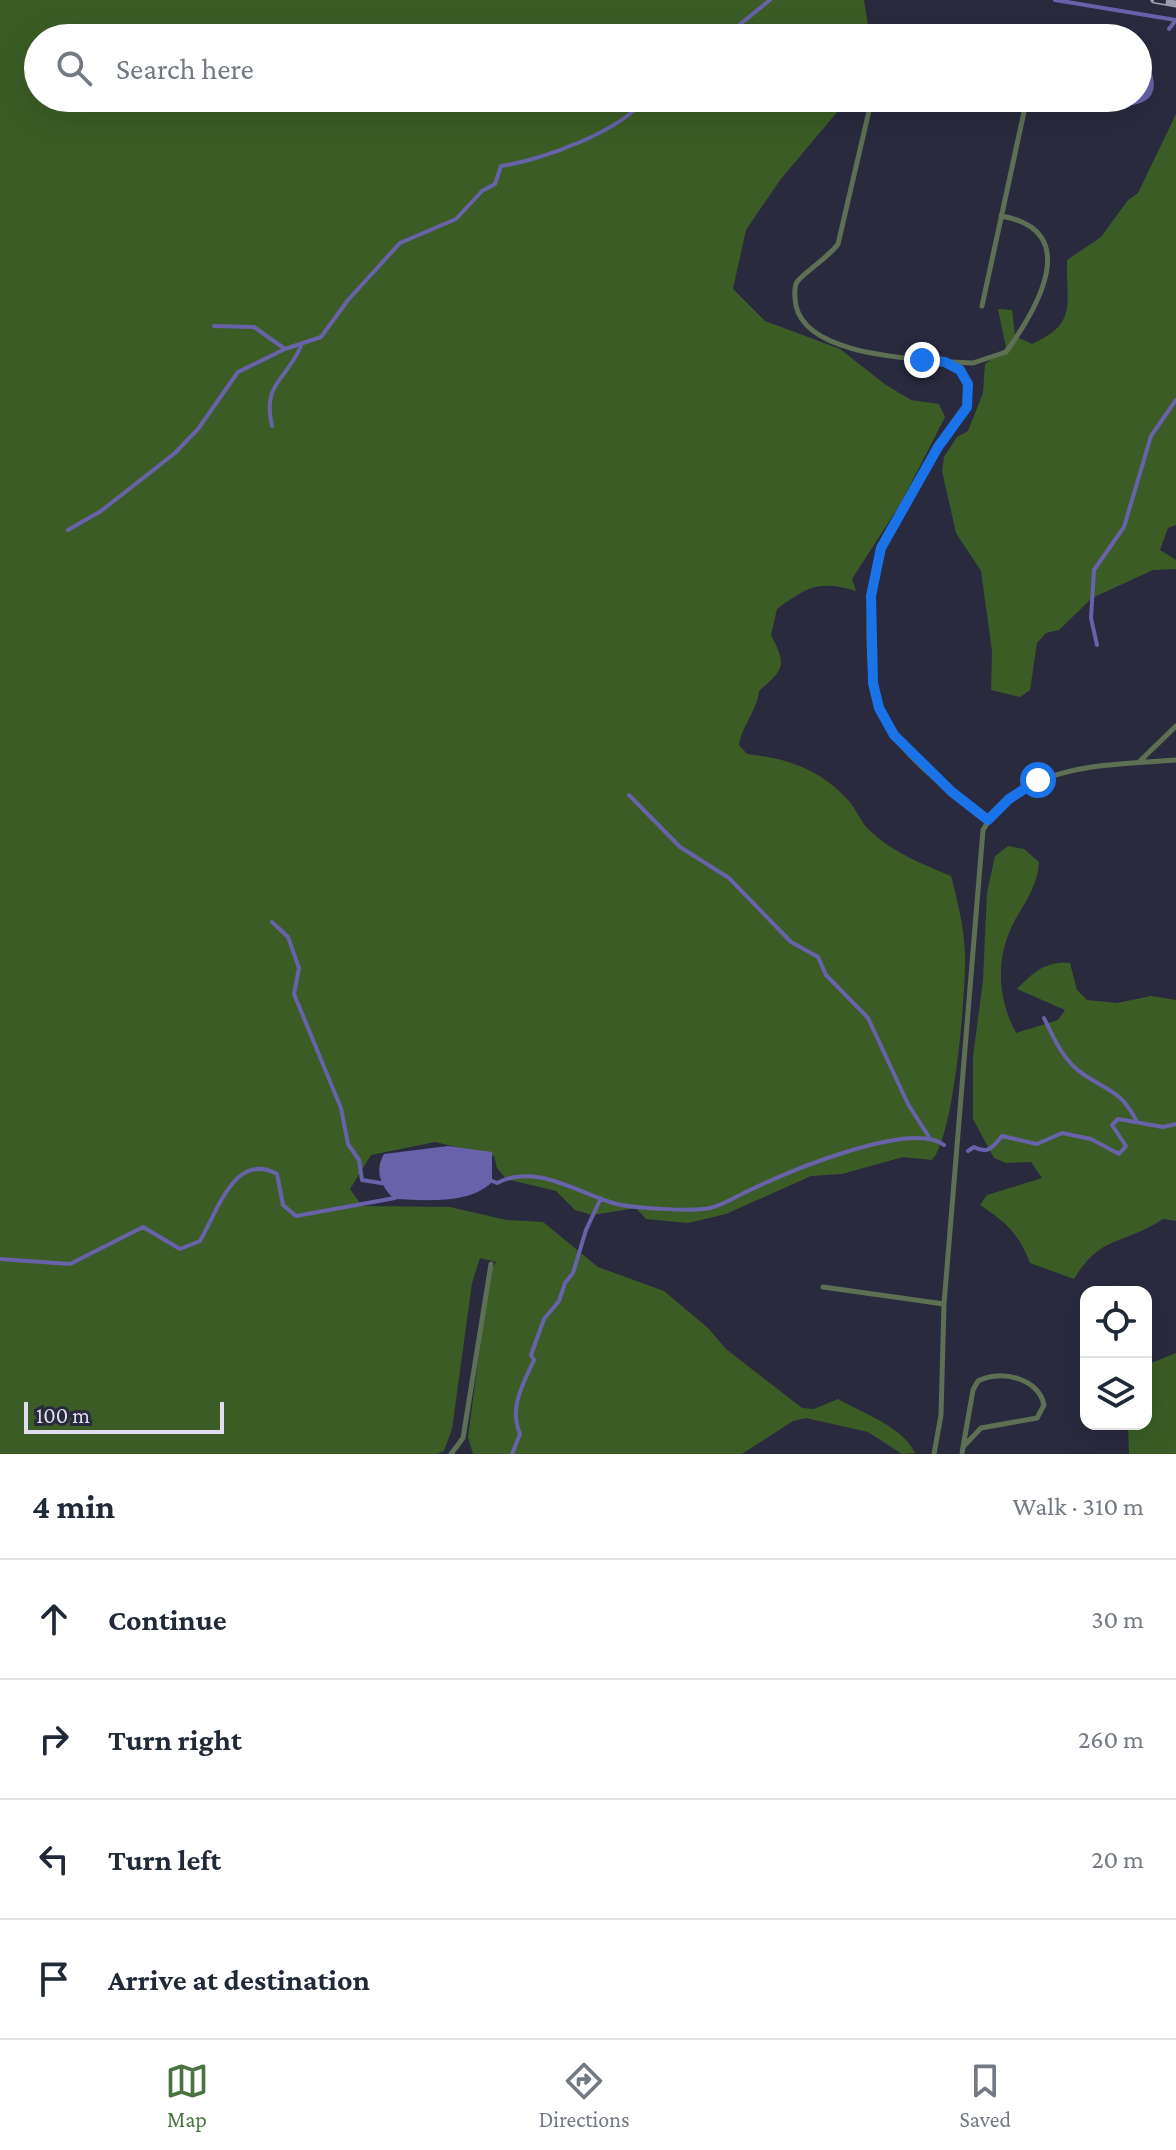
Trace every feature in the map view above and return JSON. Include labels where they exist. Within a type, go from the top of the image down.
[{"type":"lane","points":[[869,112],[845,225],[838,244],[827,258],[797,282],[794,295],[797,312],[820,338],[837,345],[945,362],[973,363],[1006,352],[1033,308],[1048,268],[1048,247],[1031,225],[1001,216]]},
{"type":"lane","points":[[982,306],[1024,112]]},
{"type":"lane","points":[[945,362],[960,370],[968,384],[967,407],[938,447],[881,548],[871,596],[873,683],[879,708],[894,735],[952,792],[988,820]]},
{"type":"lane","points":[[1138,763],[1176,726]]},
{"type":"lane","points":[[934,1454],[941,1415],[944,1304],[954,1156],[983,830],[988,820],[1009,799],[1038,780],[1060,773],[1176,760]]},
{"type":"lane","points":[[451,1454],[463,1438],[491,1264]]},
{"type":"lane","points":[[823,1287],[944,1304]]},
{"type":"lane","points":[[999,1375],[1027,1382],[1043,1396],[1044,1405],[1037,1418],[981,1428],[963,1450],[973,1390],[978,1381],[999,1375]]},
{"type":"green space","points":[[0,0],[864,0],[868,24],[24,24],[24,112],[837,112],[780,180],[746,230],[733,289],[765,321],[840,349],[886,385],[911,400],[939,404],[945,417],[901,503],[852,579],[856,591],[822,586],[797,595],[777,609],[771,635],[780,666],[774,677],[759,691],[739,745],[747,754],[789,762],[813,772],[836,788],[866,826],[887,845],[951,876],[963,935],[965,973],[957,1063],[940,1146],[932,1160],[903,1157],[842,1174],[811,1176],[726,1214],[688,1223],[646,1219],[636,1208],[592,1215],[575,1210],[556,1191],[506,1179],[497,1168],[494,1156],[435,1142],[371,1155],[350,1189],[362,1206],[450,1207],[506,1220],[543,1222],[598,1267],[664,1291],[708,1328],[726,1349],[802,1408],[814,1409],[838,1399],[892,1428],[915,1453],[902,1454],[868,1432],[806,1418],[793,1421],[742,1454],[473,1454],[468,1437],[490,1272],[496,1262],[480,1258],[472,1283],[452,1429],[444,1451],[437,1454],[0,1454]]},
{"type":"green space","points":[[1176,114],[1176,525],[1168,528],[1160,550],[1176,560],[1176,569],[1153,570],[1092,598],[1059,630],[1046,633],[1037,643],[1030,690],[1020,697],[991,690],[992,651],[981,571],[956,533],[942,471],[944,457],[957,437],[968,431],[983,393],[985,364],[1006,348],[998,309],[1012,310],[1015,336],[1032,344],[1057,328],[1063,320],[1068,301],[1067,260],[1101,237],[1128,200],[1138,193]]},
{"type":"green space","points":[[1008,846],[1024,849],[1039,862],[1034,885],[1004,948],[1002,991],[1016,1033],[1058,1020],[1065,1010],[1017,989],[1035,973],[1054,964],[1070,963],[1077,990],[1087,1000],[1117,1003],[1151,996],[1176,1000],[1176,1221],[1163,1219],[1103,1247],[1074,1279],[1030,1263],[1011,1230],[980,1205],[987,1195],[1042,1178],[1031,1162],[1006,1163],[994,1158],[973,1119],[973,1057],[983,980],[987,893],[995,856]]},
{"type":"green space","points":[[1176,1353],[1176,1454],[1129,1454],[1128,1430],[1152,1430],[1152,1363]]},
{"type":"shaded area","points":[[448,1146],[492,1152],[492,1182],[459,1198],[394,1199],[380,1178],[384,1154]]},
{"type":"waterway","points":[[740,24],[770,0]]},
{"type":"waterway","points":[[1055,0],[1176,20]]},
{"type":"waterway","points":[[1169,29],[1176,20]]},
{"type":"waterway","points":[[68,530],[101,511],[175,453],[198,429],[238,372],[285,349],[321,337],[348,300],[400,243],[456,219],[482,191],[495,184],[501,166],[536,158],[579,142],[600,133],[632,112]]},
{"type":"waterway","points":[[214,326],[254,327],[285,349]]},
{"type":"waterway","points":[[272,426],[270,400],[273,391],[301,346]]},
{"type":"waterway","points":[[1097,645],[1091,618],[1094,570],[1124,527],[1151,436],[1176,400]]},
{"type":"waterway","points":[[629,795],[680,847],[729,878],[791,942],[818,957],[826,975],[868,1018],[908,1104],[929,1137]]},
{"type":"waterway","points":[[272,922],[288,937],[299,968],[294,994],[341,1108],[348,1144],[359,1160],[362,1180],[387,1184]]},
{"type":"waterway","points":[[1044,1018],[1070,1063],[1120,1097],[1137,1122]]},
{"type":"waterway","points":[[968,1151],[974,1147],[983,1150],[990,1148],[1002,1136],[1037,1144],[1062,1133],[1091,1139],[1119,1154],[1126,1146],[1112,1125],[1118,1119],[1163,1127],[1176,1124]]},
{"type":"waterway","points":[[490,1180],[497,1183],[526,1176],[541,1178],[621,1205],[702,1209],[720,1205],[818,1162],[877,1143],[928,1139],[944,1145]]},
{"type":"waterway","points":[[0,1259],[70,1264],[143,1227],[180,1249],[200,1241],[230,1187],[250,1170],[262,1169],[277,1174],[283,1205],[296,1216],[395,1198]]},
{"type":"waterway","points":[[512,1454],[520,1434],[516,1406],[534,1360],[531,1355],[544,1319],[559,1301],[565,1283],[573,1273],[586,1230],[601,1198]]},
{"type":"railway","points":[[1154,0],[1176,4]]},
{"type":"route","points":[[922,360],[945,362],[960,370],[968,384],[967,407],[938,447],[881,548],[875,567],[871,596],[871,646],[873,683],[879,708],[894,735],[917,761],[988,820],[1009,799],[1038,780]]}]
